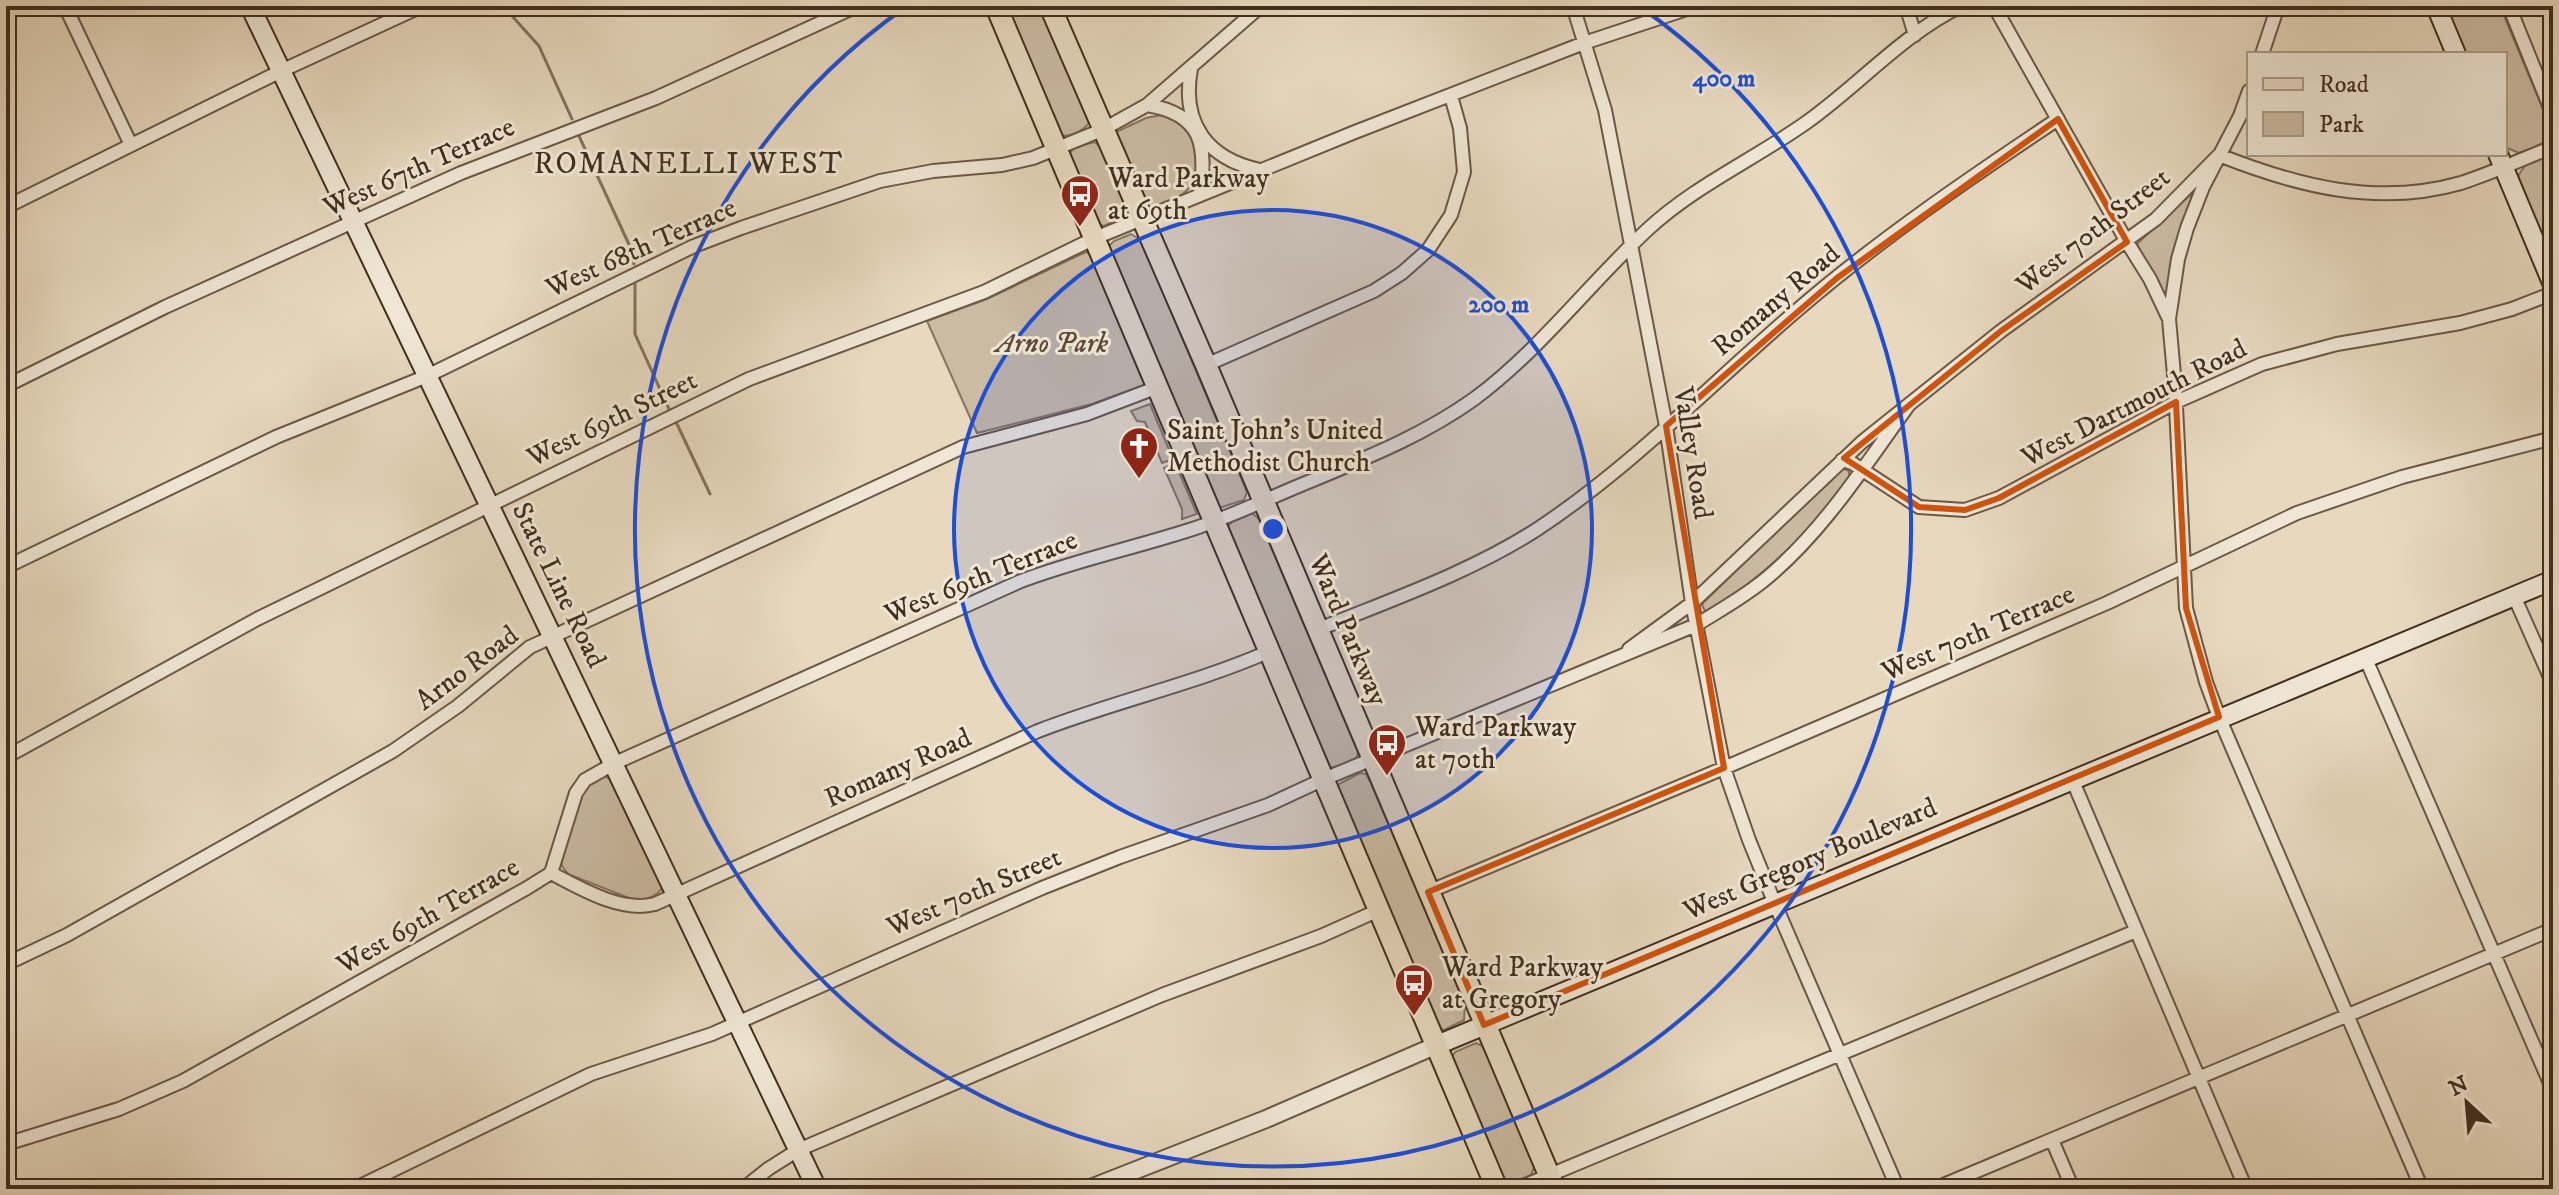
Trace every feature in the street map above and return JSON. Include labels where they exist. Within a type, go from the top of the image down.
[{"type":"main road","name":"State Line Road","points":[[250,6],[817,1189]]},
{"type":"main road","points":[[996,6],[1497,1189]]},
{"type":"main road","name":"Ward Parkway","points":[[1050,6],[1206,365],[1552,1182]]},
{"type":"main road","points":[[2436,6],[2455,52]]},
{"type":"main road","points":[[2501,160],[2553,285]]},
{"type":"main road","name":"West Gregory Boulevard","points":[[1437,1045],[2553,580]]},
{"type":"street","points":[[65,6],[131,145]]},
{"type":"street","points":[[6,207],[281,71],[422,6]]},
{"type":"street","name":"West 67th Terrace","points":[[6,386],[165,307],[461,173],[704,78],[857,6]]},
{"type":"street","name":"West 68th Terrace","points":[[8,564],[276,437],[427,376],[644,269],[741,228],[880,181],[1033,158],[1102,130],[1147,105],[1261,6]]},
{"type":"street","name":"Valley Road","points":[[1573,6],[1605,110],[1666,426],[1692,603],[1724,768],[1775,904],[1898,1189]]},
{"type":"street","name":"West 69th Street","points":[[6,757],[257,619],[749,379],[984,292],[1095,238],[1260,170],[1584,43],[1696,6]]},
{"type":"street","points":[[1906,6],[1915,35]]},
{"type":"street","name":"West 69th Terrace","points":[[6,1144],[119,1109],[183,1081],[551,873],[576,793],[585,780],[615,763],[1021,581],[1215,521],[1417,434],[1467,404],[1537,344],[1650,227],[1701,190],[1810,120],[1915,35],[1961,6]]},
{"type":"street","points":[[1994,6],[2150,279],[2169,319]]},
{"type":"street","points":[[2263,52],[2278,6]]},
{"type":"street","points":[[2525,7],[2510,9],[2553,115]]},
{"type":"street","points":[[1191,69],[1188,99],[1204,154],[1200,195]]},
{"type":"street","points":[[1206,365],[1374,291],[1402,273],[1428,250],[1451,215],[1464,172],[1460,128],[1451,96]]},
{"type":"street","points":[[2247,97],[2203,187],[2184,238],[2169,319],[2186,608],[2194,644],[2219,717],[2422,1189]]},
{"type":"street","points":[[1147,105],[1170,112],[1197,130],[1232,162],[1260,170]]},
{"type":"street","name":"Romany Road","points":[[1317,630],[1506,549],[1539,528],[1587,493],[1837,278],[1926,210],[2058,119]]},
{"type":"street","points":[[2219,155],[2287,180],[2322,189],[2408,191],[2459,183],[2501,160],[2553,147]]},
{"type":"street","name":"West 70th Street","points":[[1620,656],[1692,603],[1842,460],[2001,331],[2127,242],[2185,192],[2219,155]]},
{"type":"street","name":"West Dartmouth Road","points":[[1842,460],[1863,469],[1919,507],[1965,510],[1999,498],[2220,381],[2294,354],[2460,323],[2512,309],[2553,293]]},
{"type":"street","name":"Arno Road","points":[[6,964],[67,935],[393,751],[458,706],[522,652],[963,447],[1087,414],[1158,387]]},
{"type":"street","name":"West 70th Street","points":[[354,1189],[591,1074],[712,1034],[1042,888],[1268,805],[1696,625],[1769,577],[1814,530],[1908,406]]},
{"type":"street","name":"West 70th Terrace","points":[[1428,892],[2097,607],[2297,513],[2344,495],[2553,438]]},
{"type":"street","points":[[2514,596],[2553,684]]},
{"type":"street","name":"Romany Road","points":[[551,873],[630,906],[641,908],[655,904],[1038,731],[1091,711],[1209,677],[1270,651]]},
{"type":"street","points":[[2365,657],[2553,1090]]},
{"type":"street","points":[[2072,779],[2246,1189]]},
{"type":"street","points":[[743,1189],[798,1150],[1162,995],[1321,936],[1379,910]]},
{"type":"street","points":[[1934,1189],[2553,929]]},
{"type":"street","points":[[1516,1189],[1552,1182],[1841,1055],[2136,931]]},
{"type":"street","name":"West Gregory Boulevard","points":[[1088,1189],[1292,1108],[1437,1045]]},
{"type":"street","points":[[2052,1140],[2073,1189]]},
{"type":"highlighted area","points":[[2058,119],[2127,242],[2001,331],[1844,458],[1919,507],[1965,510],[1999,498],[2176,402],[2186,608],[2219,717],[1484,1025],[1428,892],[1724,768],[1666,426],[1837,278]]},
{"type":"green space","points":[[1004,6],[1040,6],[1088,119],[1089,123],[1079,131],[1067,136],[1060,135]]},
{"type":"green space","points":[[2444,6],[2500,6],[2550,126],[2544,141],[2519,153],[2507,148],[2507,52],[2464,52]]},
{"type":"green space","points":[[1161,115],[1188,133],[1197,152],[1198,163],[1192,184],[1184,193],[1167,203],[1149,208],[1145,207],[1114,133],[1146,118]]},
{"type":"green space","points":[[1094,142],[1100,146],[1127,209],[1125,216],[1104,226],[1098,224],[1069,154],[1074,148]]},
{"type":"green space","points":[[2553,154],[2553,262],[2518,176],[2526,164]]},
{"type":"green space","points":[[2190,195],[2192,199],[2165,299],[2137,244]]},
{"type":"green space","points":[[1131,234],[1141,240],[1247,492],[1244,500],[1219,508],[1108,247]]},
{"type":"green space","name":"Arno Park","points":[[1086,252],[1092,255],[1146,381],[1144,385],[1092,404],[977,433],[927,321],[987,299]]},
{"type":"green space","points":[[1150,404],[1173,459],[1162,463],[1145,422],[1137,421],[1131,411]]},
{"type":"green space","points":[[1175,463],[1197,514],[1182,519],[1182,509],[1164,468]]},
{"type":"green space","points":[[1842,468],[1849,471],[1849,477],[1802,535],[1749,583],[1708,612],[1705,611],[1704,602]]},
{"type":"green space","points":[[1252,513],[1259,519],[1358,752],[1357,757],[1344,765],[1330,767],[1326,763],[1227,527]]},
{"type":"green space","points":[[1360,773],[1366,774],[1370,781],[1465,1004],[1464,1020],[1444,1030],[1439,1028],[1337,785]]},
{"type":"green space","points":[[601,776],[614,779],[663,887],[652,897],[629,898],[568,874],[562,866],[561,857],[580,794],[585,786]]},
{"type":"green space","points":[[1476,1043],[1486,1053],[1534,1167],[1531,1175],[1511,1183],[1506,1182],[1502,1175],[1452,1057],[1455,1052]]},
{"type":"waterway","points":[[503,6],[539,46],[572,119]]},
{"type":"waterway","points":[[579,136],[632,251],[634,264]]},
{"type":"waterway","points":[[635,284],[635,334],[669,409]]},
{"type":"waterway","points":[[677,424],[710,494]]},
{"type":"place","name":"Ward Parkway at 69th","points":[[1080,228]]},
{"type":"place","name":"Saint John's United Methodist Church","points":[[1139,480]]},
{"type":"place","name":"Ward Parkway at 70th","points":[[1387,777]]},
{"type":"place","name":"Ward Parkway at Gregory","points":[[1414,1017]]},
{"type":"district","name":"ROMANELLI WEST","points":[[689,164]]}]
